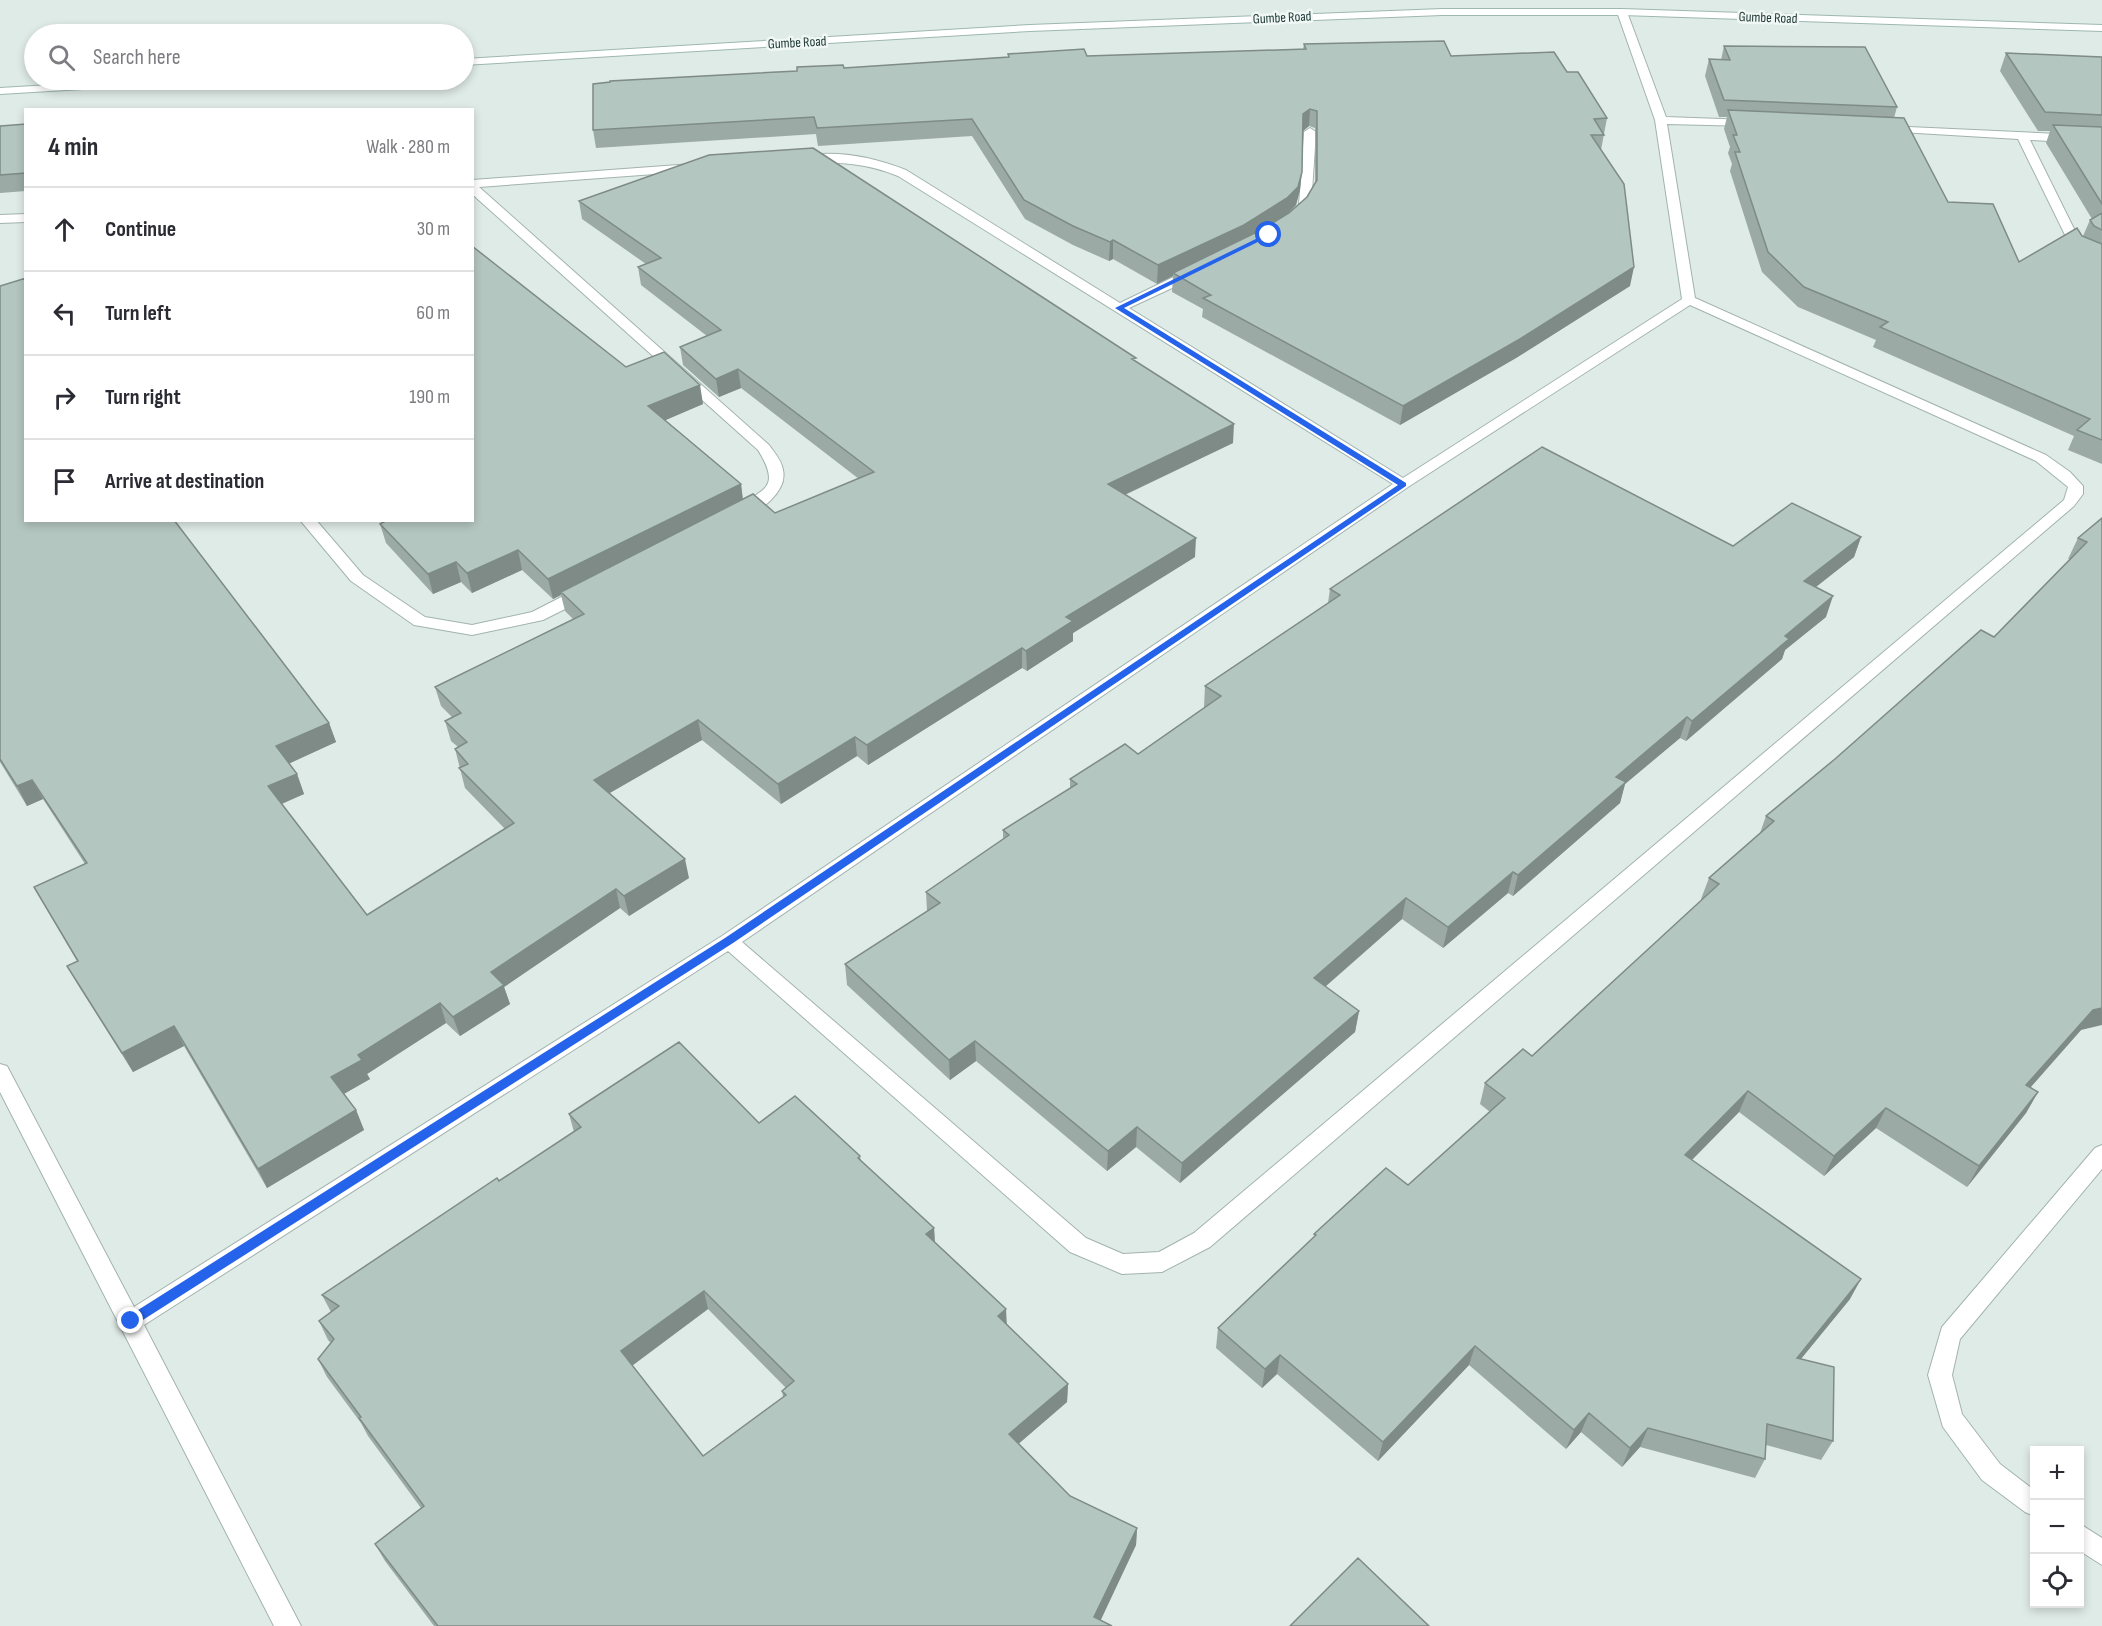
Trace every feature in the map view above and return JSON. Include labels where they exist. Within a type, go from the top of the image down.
[{"type":"street","name":"Gumbe Road","points":[[474,61],[1030,28],[1306,15],[1442,12],[1622,12],[2102,28]]},
{"type":"street","points":[[1622,12],[1661,120],[1689,300]]},
{"type":"street","points":[[0,91],[24,90]]},
{"type":"street","points":[[1661,120],[1766,124]]},
{"type":"street","points":[[1871,129],[2102,140]]},
{"type":"street","points":[[1284,226],[1305,206],[1310,132]]},
{"type":"street","points":[[2022,135],[2075,243],[2080,250],[2102,262]]},
{"type":"street","points":[[793,160],[854,158],[878,162],[894,169],[1403,484]]},
{"type":"street","points":[[474,185],[710,166]]},
{"type":"street","points":[[474,187],[764,448],[777,471],[775,486],[754,506],[723,522]]},
{"type":"street","points":[[0,219],[24,218]]},
{"type":"street","points":[[1119,308],[1210,265]]},
{"type":"street","points":[[131,1321],[729,941],[1403,484],[1689,300]]},
{"type":"street","points":[[729,941],[1078,1245],[1122,1264],[1162,1262],[1202,1240],[2069,503],[2075,494],[2076,486],[2041,458],[1689,300]]},
{"type":"street","points":[[309,522],[357,578],[420,621],[471,630],[537,616],[599,585]]},
{"type":"street","points":[[0,1072],[288,1626]]},
{"type":"street","points":[[2030,1500],[1991,1472],[1951,1419],[1940,1375],[1950,1334],[2102,1154]]},
{"type":"street","points":[[2084,1540],[2102,1553]]},
{"type":"building","points":[[1444,41],[1451,56],[1554,52],[1567,72],[1578,72],[1607,118],[1594,119],[1604,135],[1591,135],[1624,184],[1634,267],[1520,339],[1403,406],[1203,298],[1211,295],[1173,273],[1263,229],[1289,213],[1307,197],[1317,180],[1317,111],[1310,109],[1303,114],[1302,172],[1298,187],[1287,198],[1244,225],[1158,265],[1113,240],[1110,242],[1073,226],[1024,200],[972,119],[817,128],[814,117],[593,130],[593,84],[610,81],[797,71],[797,67],[843,65],[844,68],[1009,57],[1008,54],[1084,49],[1087,56],[1306,49],[1304,44]]},
{"type":"building","points":[[1724,46],[1865,47],[1897,107],[1724,100],[1709,59],[1730,60]]},
{"type":"building","points":[[2006,53],[2102,57],[2102,115],[2045,112]]},
{"type":"building","points":[[1728,110],[1904,118],[1948,202],[1993,204],[2019,262],[2077,228],[2082,236],[2102,244],[2102,440],[2077,430],[2090,419],[1880,327],[1888,322],[1804,287],[1768,252],[1735,152],[1740,152],[1733,135],[1737,135]]},
{"type":"building","points":[[24,124],[24,173],[0,175],[0,126]]},
{"type":"building","points":[[2053,125],[2102,127],[2102,204]]},
{"type":"building","points":[[813,148],[1234,424],[1108,484],[1196,538],[1066,617],[1073,621],[1026,651],[1022,648],[867,745],[855,737],[778,784],[698,720],[594,780],[685,859],[624,896],[616,889],[491,972],[504,985],[453,1017],[440,1003],[358,1055],[362,1060],[331,1077],[356,1110],[258,1169],[174,1026],[122,1053],[67,966],[78,961],[34,887],[87,863],[32,780],[17,786],[0,759],[0,286],[24,279],[24,522],[176,522],[329,723],[276,746],[297,774],[268,786],[367,915],[514,823],[459,768],[468,764],[455,749],[467,742],[445,721],[461,713],[435,687],[584,614],[561,592],[753,494],[775,513],[874,472],[738,369],[716,379],[680,347],[721,330],[638,267],[661,258],[579,201],[709,155]]},
{"type":"building","points":[[2102,213],[2102,230],[2094,226],[2090,220]]},
{"type":"building","points":[[474,248],[626,367],[664,352],[700,385],[648,406],[741,484],[548,579],[518,550],[467,573],[456,562],[428,574],[380,524],[384,522],[474,522]]},
{"type":"building","points":[[1542,447],[1733,546],[1792,503],[1861,537],[1804,581],[1833,596],[1785,636],[1789,639],[1692,721],[1687,717],[1616,777],[1626,782],[1518,875],[1513,872],[1448,927],[1406,898],[1314,978],[1359,1011],[1182,1163],[1137,1127],[1108,1151],[975,1041],[949,1060],[845,964],[940,903],[926,892],[1009,835],[1003,830],[1077,784],[1070,779],[1125,744],[1138,754],[1221,696],[1205,686],[1340,595],[1330,589]]},
{"type":"building","points":[[2102,518],[2102,1008],[2093,1010],[2026,1085],[2038,1092],[1979,1166],[1886,1108],[1834,1156],[1748,1091],[1685,1155],[1861,1279],[1797,1358],[1834,1367],[1833,1441],[1767,1424],[1765,1459],[1648,1428],[1630,1448],[1589,1413],[1574,1430],[1475,1346],[1383,1442],[1280,1355],[1265,1369],[1218,1328],[1316,1235],[1314,1234],[1386,1168],[1408,1185],[1505,1098],[1485,1083],[1523,1049],[1532,1056],[1719,884],[1709,878],[1774,821],[1766,816],[1835,759],[1981,630],[1994,637],[2087,542],[2078,538]]},
{"type":"building","points":[[679,1042],[759,1123],[795,1096],[860,1156],[858,1158],[934,1228],[926,1234],[1006,1309],[998,1316],[1068,1384],[1009,1434],[1070,1496],[1137,1528],[1094,1617],[1112,1626],[438,1626],[375,1544],[424,1506],[318,1359],[334,1339],[319,1321],[339,1306],[322,1295],[497,1178],[499,1181],[581,1127],[569,1114]],"holes":[[[704,1291],[794,1381],[782,1391],[786,1395],[703,1456],[621,1351]]]},
{"type":"building","points":[[1358,1558],[1429,1626],[1290,1626]]},
{"type":"route","points":[[131,1321],[729,941],[1403,484],[1119,308],[1269,235]]}]
